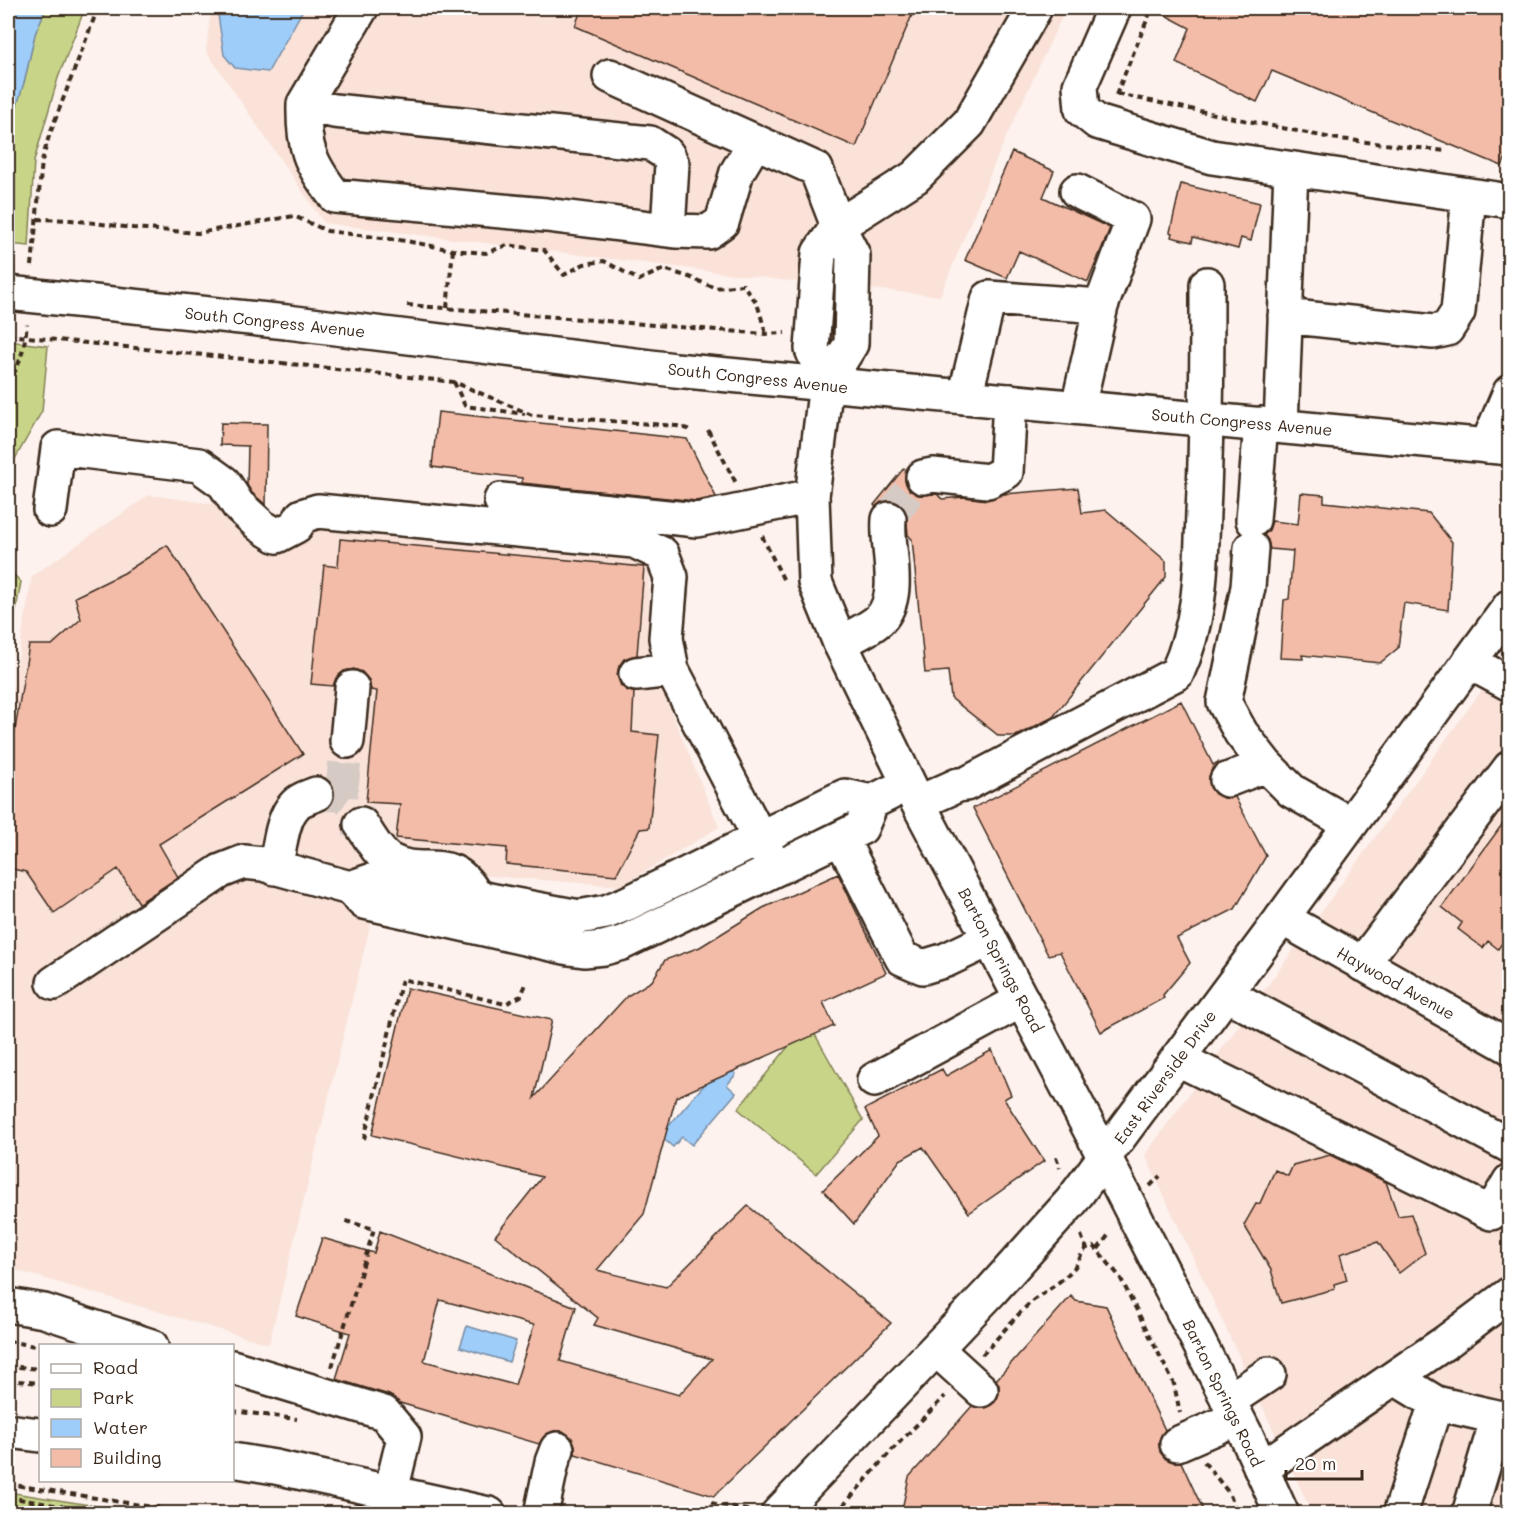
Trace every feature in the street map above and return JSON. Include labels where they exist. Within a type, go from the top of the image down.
[{"type":"main road","points":[[361,8],[304,104],[305,141],[309,156],[321,179],[335,196],[546,215],[668,230],[708,232],[722,222],[737,172],[755,142]]},
{"type":"main road","points":[[838,226],[915,177],[969,123],[1035,8]]},
{"type":"main road","points":[[1114,8],[1080,86],[1082,110],[1097,122],[1212,157],[1509,201]]},
{"type":"main road","points":[[610,76],[816,169],[838,226],[853,255],[851,344],[826,384]]},
{"type":"main road","points":[[304,104],[346,112],[650,143],[667,154],[672,164],[668,230]]},
{"type":"main road","points":[[1292,168],[1285,316],[1271,425],[1252,534],[1248,587],[1224,702],[1241,733],[1266,765],[1292,791],[1350,824]]},
{"type":"main road","points":[[1077,191],[1133,219],[1101,306],[1078,407]]},
{"type":"main road","points":[[1285,316],[1433,332],[1447,329],[1458,312],[1469,195]]},
{"type":"main road","points":[[475,912],[582,917],[606,912],[845,796],[872,802],[966,784],[1033,763],[1153,700],[1177,673],[1188,650],[1197,613],[1208,419],[1207,284]]},
{"type":"main road","points":[[965,397],[989,298],[1101,306]]},
{"type":"main road","name":"South Congress Avenue","points":[[18,304],[286,322],[664,368],[1498,447]]},
{"type":"main road","name":"Barton Springs Road","points":[[826,384],[812,495],[815,582],[840,643],[914,794],[1105,1158],[1233,1410],[1282,1514]]},
{"type":"main road","points":[[1498,447],[1509,392]]},
{"type":"main road","points":[[923,477],[933,475],[988,481],[1006,472],[1010,401]]},
{"type":"main road","points":[[50,510],[58,448],[199,465],[224,483],[238,505],[261,526],[277,536],[296,526],[302,516],[318,511],[449,513],[634,541],[662,554],[671,577],[666,638],[672,670],[776,869]]},
{"type":"main road","points":[[501,500],[697,520],[812,495]]},
{"type":"main road","points":[[840,643],[880,619],[888,605],[892,578],[889,519]]},
{"type":"main road","name":"East Riverside Drive","points":[[778,1514],[936,1349],[1071,1202],[1469,662],[1508,613]]},
{"type":"main road","points":[[1469,662],[1509,684]]},
{"type":"main road","points":[[636,674],[672,670]]},
{"type":"main road","points":[[1177,673],[1229,678]]},
{"type":"main road","points":[[347,741],[352,688]]},
{"type":"main road","points":[[1227,780],[1266,765]]},
{"type":"main road","points":[[1362,964],[1509,768]]},
{"type":"main road","points":[[275,868],[286,822],[293,806],[300,800],[316,794]]},
{"type":"main road","points":[[54,983],[221,871],[244,862],[350,888],[370,881],[475,912],[584,950],[604,948],[622,943],[861,828],[872,802]]},
{"type":"main road","points":[[350,888],[360,832],[387,859],[402,866],[445,869],[459,875],[475,912]]},
{"type":"main road","points":[[841,838],[902,958],[923,967],[946,960],[990,939]]},
{"type":"main road","points":[[582,917],[584,950]]},
{"type":"main road","name":"Haywood Avenue","points":[[1282,918],[1509,1047]]},
{"type":"main road","points":[[1226,994],[1509,1146]]},
{"type":"main road","points":[[874,1080],[1022,1000]]},
{"type":"main road","points":[[1178,1059],[1491,1213],[1509,1181]]},
{"type":"main road","points":[[1261,1469],[1395,1378],[1509,1294]]},
{"type":"main road","points":[[8,1305],[44,1311],[145,1344]]},
{"type":"main road","points":[[936,1349],[979,1376]]},
{"type":"main road","points":[[234,1368],[384,1413],[404,1437],[392,1491]]},
{"type":"main road","points":[[1185,1439],[1233,1410],[1269,1374]]},
{"type":"main road","points":[[1395,1378],[1436,1403],[1504,1418],[1469,1514]]},
{"type":"main road","points":[[1400,1514],[1436,1403]]},
{"type":"main road","points":[[8,1431],[39,1435]]},
{"type":"main road","points":[[541,1514],[557,1449]]},
{"type":"main road","points":[[234,1460],[392,1491],[489,1514]]},
{"type":"path","points":[[32,266],[42,161],[49,136],[98,8]]},
{"type":"path","points":[[1104,124],[1152,8]]},
{"type":"path","points":[[1117,94],[1331,138],[1446,151]]},
{"type":"path","points":[[37,219],[71,220],[198,233],[294,216],[327,231],[406,241],[453,250],[486,253],[507,245],[544,250],[564,275],[584,264],[604,261],[639,280],[664,269],[715,288],[743,285],[757,303],[766,334]]},
{"type":"path","points":[[447,308],[453,250]]},
{"type":"path","points":[[8,384],[19,365],[24,350],[18,304]]},
{"type":"path","points":[[402,305],[766,334],[786,333]]},
{"type":"path","points":[[8,335],[454,382],[532,415]]},
{"type":"path","points":[[454,382],[465,406],[532,415],[677,426],[691,430]]},
{"type":"path","points":[[708,430],[786,585]]},
{"type":"path","points":[[364,1139],[402,979],[505,1004],[521,996],[526,984]]},
{"type":"path","points":[[330,1377],[374,1229],[342,1220]]},
{"type":"path","points":[[979,1376],[1031,1303],[1055,1286],[1076,1266],[1088,1246],[1094,1246],[1120,1277],[1174,1384],[1185,1439],[1230,1493],[1238,1514]]},
{"type":"path","points":[[8,1341],[39,1347]]},
{"type":"path","points":[[8,1366],[39,1369]]},
{"type":"path","points":[[8,1380],[39,1383]]},
{"type":"path","points":[[836,1514],[892,1450],[946,1394]]},
{"type":"path","points":[[234,1411],[300,1420]]},
{"type":"path","points":[[8,1484],[159,1508]]},
{"type":"path","points":[[8,1497],[105,1514]]},
{"type":"path","points":[[711,1503],[761,1514]]},
{"type":"shaded area","points":[[211,8],[1066,8],[999,153],[940,296],[781,280],[324,223],[206,51]]},
{"type":"shaded area","points":[[149,495],[641,561],[649,569],[648,655],[719,827],[621,886],[384,868],[269,1344],[8,1268],[8,719],[32,576]]},
{"type":"shaded area","points":[[1497,669],[1509,670],[1509,1513],[1312,1513],[1145,1155]]},
{"type":"green space","points":[[46,8],[85,8],[58,78],[34,161],[29,246],[8,244],[8,133],[25,79],[35,34]]},
{"type":"green space","points":[[8,341],[48,346],[42,411],[15,459],[8,502]]},
{"type":"green space","points":[[8,569],[21,582],[8,653]]},
{"type":"green space","points":[[808,1022],[863,1120],[816,1174],[738,1109]]},
{"type":"green space","points":[[8,1492],[140,1513],[8,1513]]},
{"type":"water","points":[[8,8],[46,8],[35,34],[25,79],[8,136]]},
{"type":"water","points":[[217,8],[304,8],[268,72],[235,68],[224,55]]},
{"type":"water","points":[[723,1063],[736,1074],[727,1085],[736,1093],[692,1145],[682,1137],[673,1147],[660,1136]]},
{"type":"water","points":[[467,1326],[516,1341],[509,1362],[460,1347]]},
{"type":"building","points":[[582,8],[915,8],[856,147],[575,26]]},
{"type":"building","points":[[1152,8],[1509,8],[1509,151],[1502,166],[1272,71],[1257,102],[1176,63],[1190,28]]},
{"type":"building","points":[[1012,152],[1054,171],[1043,197],[1110,228],[1088,282],[1019,251],[1007,278],[965,260]]},
{"type":"building","points":[[1181,184],[1260,203],[1251,241],[1241,238],[1238,249],[1193,237],[1192,242],[1171,237],[1170,232]]},
{"type":"building","points":[[438,412],[687,439],[716,497],[696,501],[522,483],[522,478],[432,467]]},
{"type":"building","points":[[221,423],[267,424],[266,505],[252,493],[247,485],[248,446],[220,445]]},
{"type":"building","points":[[904,468],[906,470],[905,481],[909,490],[918,495],[937,494],[942,499],[964,497],[987,500],[1004,494],[1078,488],[1082,513],[1106,510],[1166,561],[1166,577],[1053,717],[1016,736],[999,736],[951,698],[948,671],[925,673],[912,539],[908,535],[906,511],[899,503],[890,500],[881,502],[876,507],[874,505]]},
{"type":"building","points":[[1301,493],[1324,495],[1324,502],[1429,513],[1452,542],[1448,610],[1404,603],[1398,648],[1380,663],[1302,655],[1303,659],[1280,658],[1284,600],[1289,599],[1293,551],[1270,549],[1264,535],[1269,530],[1272,521],[1298,524]]},
{"type":"building","points":[[340,539],[644,567],[637,655],[624,659],[617,675],[621,686],[634,692],[632,732],[659,735],[649,828],[640,829],[616,875],[506,864],[507,848],[396,838],[400,804],[366,802],[377,691],[371,690],[369,680],[362,672],[354,669],[344,671],[336,678],[333,686],[311,684],[324,565],[338,567]]},
{"type":"building","points":[[167,545],[303,754],[159,844],[178,877],[139,903],[118,869],[54,913],[26,872],[8,868],[8,772],[29,645],[52,645],[81,619],[75,597],[124,573]]},
{"type":"building","points":[[1181,701],[1213,765],[1218,762],[1209,777],[1210,787],[1215,794],[1224,798],[1235,797],[1266,856],[1235,909],[1177,938],[1190,963],[1163,995],[1164,998],[1101,1032],[1060,952],[1048,955],[973,808]]},
{"type":"building","points":[[1509,815],[1509,933],[1498,949],[1488,941],[1483,948],[1458,929],[1462,923],[1442,907]]},
{"type":"building","points":[[838,874],[886,973],[823,1002],[834,1026],[676,1097],[644,1214],[597,1270],[666,1287],[748,1206],[891,1323],[714,1496],[575,1454],[572,1438],[563,1431],[546,1434],[539,1444],[400,1403],[389,1395],[336,1379],[350,1333],[296,1316],[322,1238],[374,1253],[380,1231],[576,1307],[560,1361],[679,1395],[712,1359],[594,1325],[598,1318],[495,1236],[542,1177],[372,1135],[407,988],[552,1020],[534,1098],[627,996],[652,981],[665,960],[700,947],[763,908]],"holes":[[[440,1300],[534,1325],[515,1385],[424,1361]]]},
{"type":"building","points":[[992,1050],[1011,1095],[1004,1099],[1044,1161],[969,1213],[923,1147],[900,1160],[854,1224],[823,1190],[878,1136],[865,1109],[942,1069],[946,1076]]},
{"type":"building","points":[[1330,1155],[1386,1182],[1398,1216],[1411,1214],[1425,1253],[1399,1273],[1378,1242],[1340,1254],[1347,1280],[1334,1284],[1335,1289],[1281,1303],[1271,1270],[1244,1225],[1256,1204],[1260,1203],[1275,1170],[1288,1176],[1293,1165]]},
{"type":"building","points":[[1071,1296],[1076,1301],[1106,1306],[1165,1430],[1159,1441],[1160,1452],[1166,1459],[1181,1462],[1205,1514],[901,1514],[909,1477],[972,1406],[986,1408],[995,1402],[999,1393],[996,1380]]},
{"type":"tunnel","points":[[889,519],[918,479],[923,477]]},
{"type":"tunnel","points":[[341,796],[347,741]]},
{"type":"tunnel","points":[[316,794],[341,796],[352,803],[360,820],[359,839]]}]
